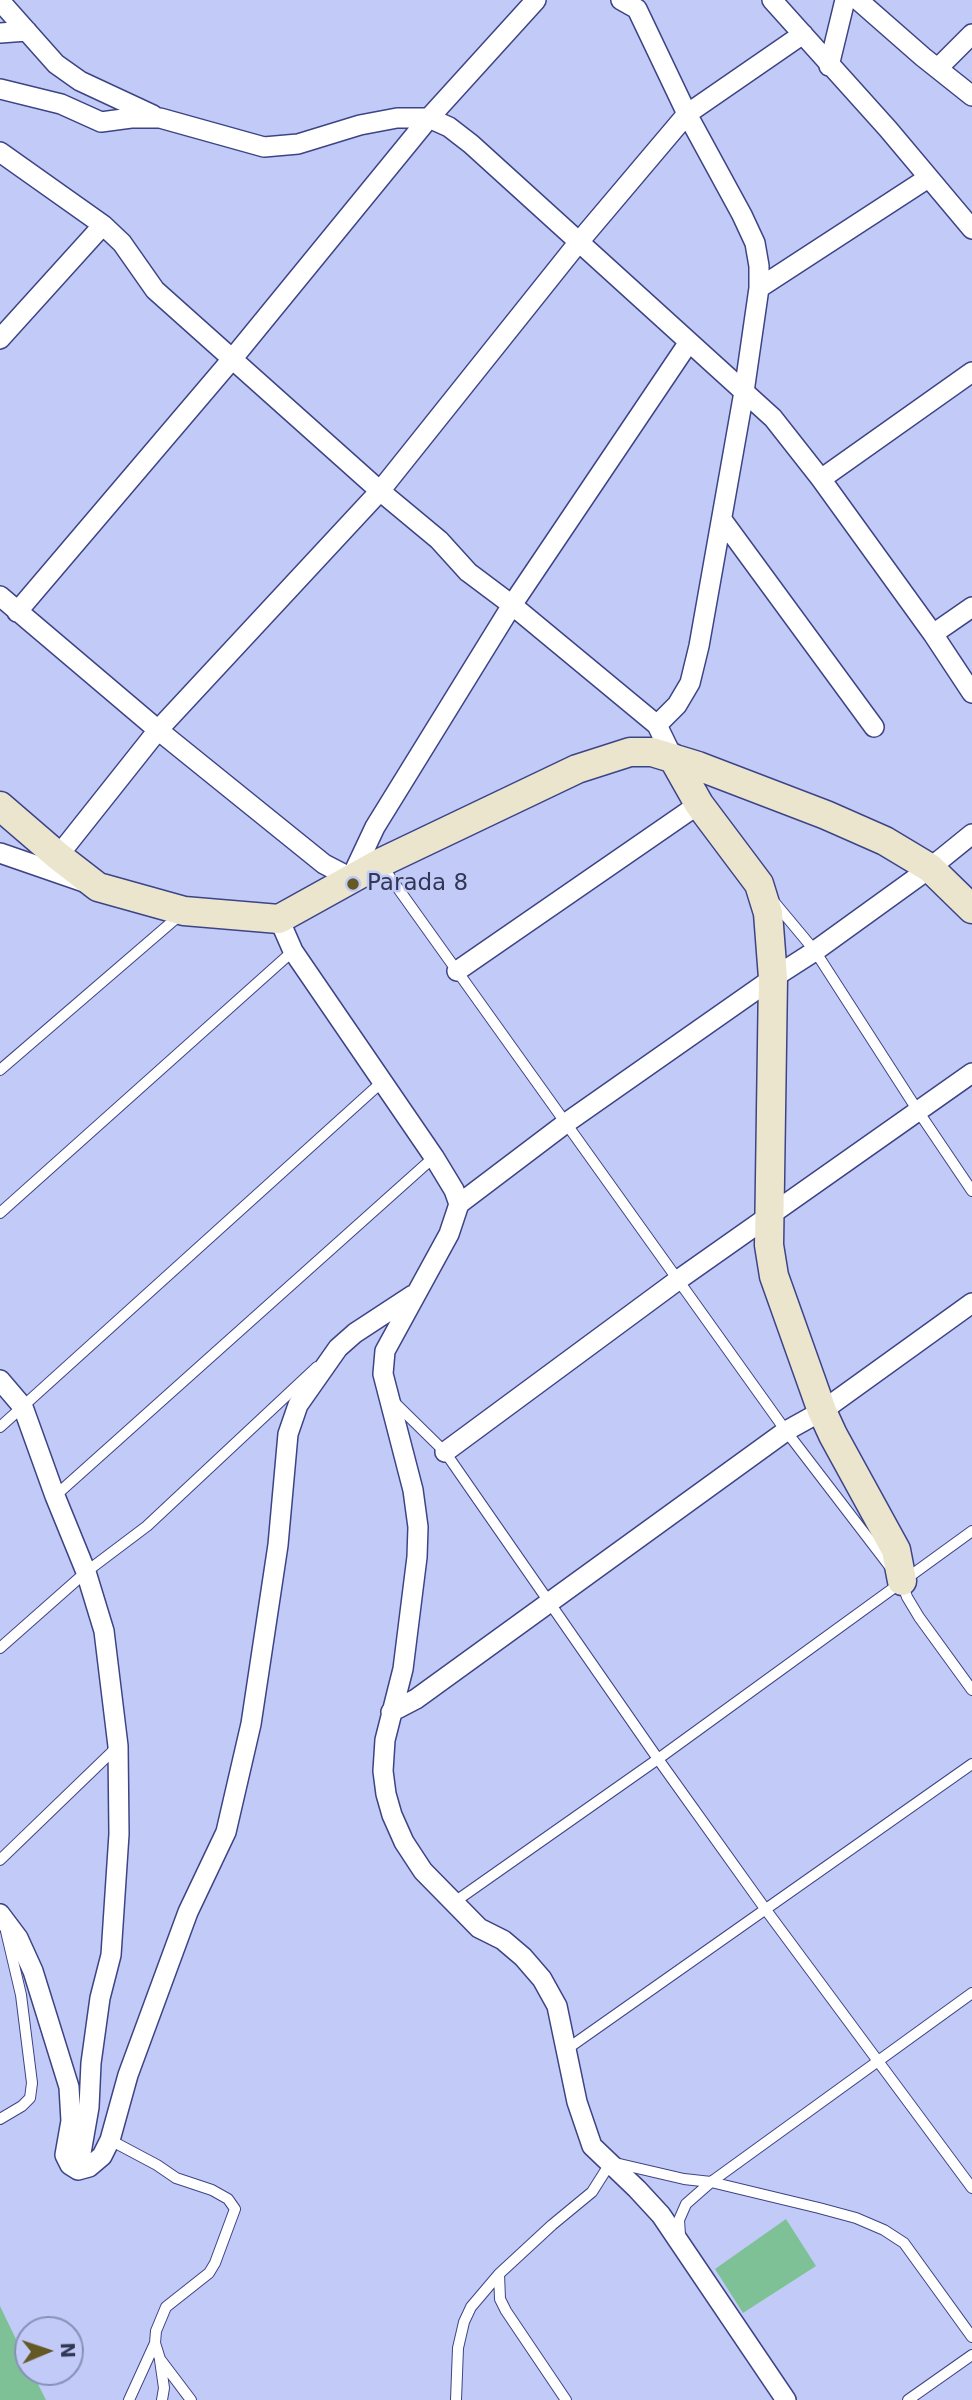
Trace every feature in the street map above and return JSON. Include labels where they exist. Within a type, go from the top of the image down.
[{"type":"street","points":[[17,612],[233,358],[429,118],[536,0]]},
{"type":"street","points":[[621,0],[636,9],[687,114],[742,215],[755,243],[759,266],[759,288],[744,392],[699,646],[690,683],[677,705],[657,725]]},
{"type":"street","points":[[772,0],[968,220]]},
{"type":"street","points":[[829,66],[845,0]]},
{"type":"street","points":[[858,0],[972,96]]},
{"type":"street","points":[[0,1],[55,64],[80,82],[160,118],[264,147],[298,144],[360,125],[397,118],[429,118],[449,127],[773,418],[821,479],[933,634],[972,693]]},
{"type":"street","points":[[0,33],[27,32]]},
{"type":"street","points":[[58,856],[158,730],[380,491],[578,243],[687,114],[803,34]]},
{"type":"street","points":[[938,68],[972,34]]},
{"type":"street","points":[[0,89],[61,104],[91,118],[111,122],[131,118],[160,118]]},
{"type":"street","points":[[111,122],[118,116],[118,100]]},
{"type":"street","points":[[0,152],[103,225],[122,243],[155,290],[380,491],[439,540],[467,572],[512,605],[657,725],[699,804],[759,884],[768,913],[773,978],[768,1217],[774,1276],[822,1411],[896,1550],[902,1581]]},
{"type":"street","points":[[759,288],[928,178]]},
{"type":"street","points":[[0,339],[103,225]]},
{"type":"street","points":[[351,878],[375,827],[512,605],[690,342]]},
{"type":"street","points":[[821,479],[972,372]]},
{"type":"street","points":[[723,521],[874,726]]},
{"type":"street","points":[[0,596],[158,730],[324,864],[351,878]]},
{"type":"street","points":[[933,634],[972,607]]},
{"type":"street","points":[[0,853],[99,887],[184,911],[279,919],[380,863],[589,764],[631,751],[652,752],[826,814],[885,841],[930,868],[972,909]]},
{"type":"street","points":[[457,971],[699,804]]},
{"type":"street","points":[[0,806],[99,887]]},
{"type":"street","points":[[786,2400],[661,2215],[611,2162],[592,2146],[584,2126],[557,2006],[542,1979],[523,1957],[503,1940],[479,1928],[423,1871],[404,1842],[392,1815],[383,1771],[385,1740],[403,1669],[417,1558],[418,1527],[413,1490],[383,1374],[385,1351],[449,1234],[459,1204],[566,1123],[815,951],[930,868],[972,834]]},
{"type":"street","points":[[279,919],[293,951],[434,1157],[454,1190],[459,1204]]},
{"type":"street","points":[[444,1452],[678,1280],[972,1073]]},
{"type":"street","points":[[2,1915],[18,1938],[33,1971],[69,2087],[71,2121],[65,2155],[70,2165],[78,2170],[89,2167],[102,2156],[110,2140],[128,2075],[184,1924],[226,1832],[255,1696],[278,1545],[288,1434],[298,1405],[338,1348],[355,1333],[416,1293]]},
{"type":"street","points":[[391,1712],[416,1699],[786,1431],[822,1411],[972,1303]]},
{"type":"street","points":[[0,1380],[23,1407],[86,1572],[104,1631],[118,1746],[119,1834],[111,1955],[96,2024],[89,2107],[78,2170]]},
{"type":"lane","points":[[380,863],[786,1431],[902,1581],[907,1597],[919,1617],[972,1690]]},
{"type":"lane","points":[[759,884],[815,951],[972,1191]]},
{"type":"lane","points":[[0,1070],[184,911]]},
{"type":"lane","points":[[0,1213],[293,951]]},
{"type":"lane","points":[[0,1427],[383,1081]]},
{"type":"lane","points":[[55,1496],[434,1157]]},
{"type":"lane","points":[[0,1648],[86,1572],[147,1526],[338,1348]]},
{"type":"lane","points":[[388,1396],[444,1452],[766,1910],[972,2188]]},
{"type":"lane","points":[[453,1903],[658,1759],[972,1531]]},
{"type":"lane","points":[[0,1860],[118,1746]]},
{"type":"lane","points":[[567,2049],[972,1764]]},
{"type":"lane","points":[[0,2119],[30,2098],[32,2084],[21,1995],[2,1915]]},
{"type":"lane","points":[[680,2242],[679,2220],[686,2204],[711,2182],[972,1993]]},
{"type":"lane","points":[[110,2140],[176,2178],[212,2190],[229,2199],[234,2209],[220,2252],[209,2273],[166,2307],[160,2318],[155,2343],[130,2400]]},
{"type":"lane","points":[[456,2400],[458,2348],[464,2322],[481,2293],[552,2225],[592,2192],[611,2162],[684,2179],[711,2182],[831,2211],[856,2218],[884,2231],[904,2243],[972,2337]]},
{"type":"lane","points":[[499,2274],[500,2299],[506,2311],[566,2400]]},
{"type":"lane","points":[[155,2343],[164,2388],[162,2400]]},
{"type":"lane","points":[[908,2400],[972,2355]]},
{"type":"lane","points":[[160,2359],[191,2400]]},
{"type":"green space","points":[[786,2219],[816,2266],[743,2313],[715,2269]]},
{"type":"green space","points":[[0,2306],[14,2335],[14,2386],[39,2386],[46,2400],[0,2400]]},
{"type":"place","name":"Parada 8","points":[[353,884]]}]
